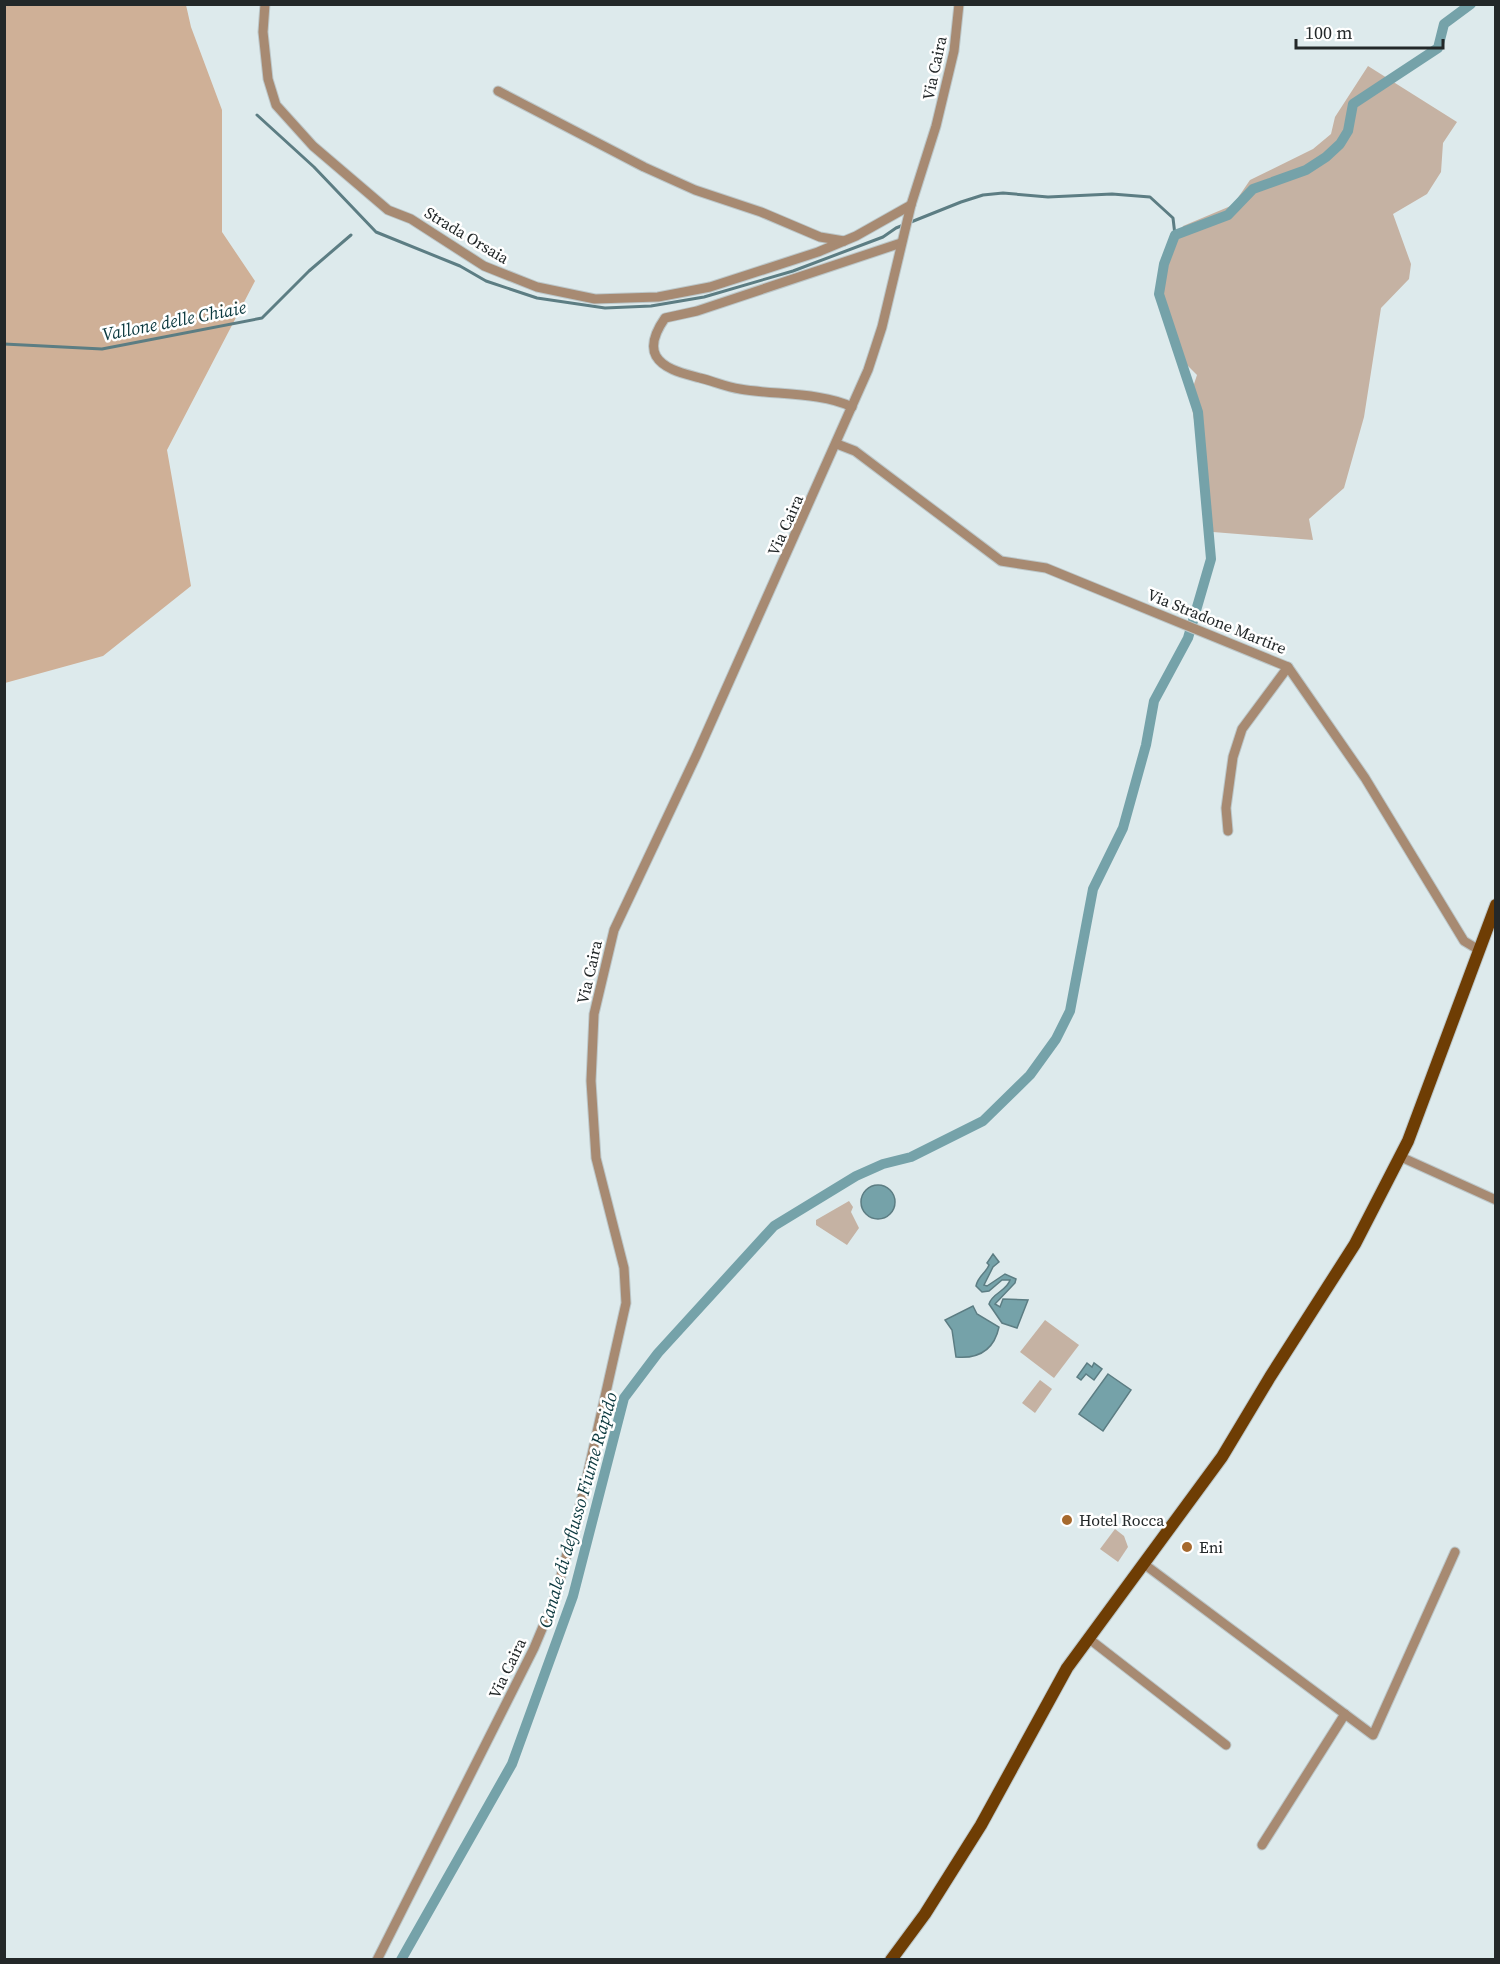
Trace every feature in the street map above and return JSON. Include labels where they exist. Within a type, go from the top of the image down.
[{"type":"main road","points":[[891,1959],[925,1914],[981,1825],[1043,1709],[1088,1638],[1239,1431],[1270,1377],[1355,1245],[1401,1157],[1496,905]]},
{"type":"street","name":"Strada Orsaia","points":[[265,4],[263,32],[268,79],[276,105],[313,146],[388,210],[411,219],[503,276],[537,287],[595,299],[658,297],[710,287],[818,252],[911,206]]},
{"type":"street","name":"Via Caira","points":[[377,1959],[534,1648],[555,1598],[584,1490],[626,1303],[624,1268],[596,1158],[591,1081],[594,1014],[614,930],[698,754],[837,444],[882,327],[911,206],[936,126],[954,51],[959,4]]},
{"type":"street","points":[[498,91],[644,167],[695,190],[761,212],[820,237],[844,241]]},
{"type":"street","points":[[852,407],[836,401],[738,389],[690,376],[665,365],[656,357],[653,348],[655,336],[665,318],[697,311],[902,243]]},
{"type":"street","name":"Via Stradone Martire","points":[[837,444],[855,451],[1001,561],[1046,568],[1200,629],[1288,667],[1365,778],[1464,941],[1479,950]]},
{"type":"street","points":[[1228,831],[1226,808],[1233,757],[1242,729],[1288,667]]},
{"type":"street","points":[[1401,1157],[1496,1200]]},
{"type":"street","points":[[1144,1564],[1373,1735],[1455,1552]]},
{"type":"street","points":[[1088,1638],[1226,1745]]},
{"type":"street","points":[[1262,1845],[1345,1714]]},
{"type":"shaded area","points":[[5,4],[186,5],[191,27],[222,110],[222,232],[255,281],[167,450],[191,586],[103,656],[5,683]]},
{"type":"shaded area","points":[[1368,66],[1457,122],[1443,143],[1441,172],[1427,194],[1393,214],[1411,264],[1409,279],[1381,308],[1364,417],[1344,488],[1309,519],[1313,540],[1213,532],[1190,396],[1197,375],[1173,351],[1161,282],[1183,226],[1233,205],[1250,180],[1313,149],[1331,134],[1335,117]]},
{"type":"shaded area","points":[[849,1201],[853,1207],[851,1212],[859,1228],[847,1245],[816,1225],[816,1220]]},
{"type":"shaded area","points":[[1045,1320],[1079,1345],[1054,1378],[1020,1352]]},
{"type":"shaded area","points":[[1040,1380],[1052,1389],[1035,1413],[1022,1403]]},
{"type":"shaded area","points":[[1115,1529],[1124,1536],[1128,1547],[1118,1562],[1100,1549]]},
{"type":"water","points":[[878,1185],[890,1190],[895,1202],[890,1214],[878,1219],[866,1214],[861,1202],[866,1190]]},
{"type":"water","points":[[993,1254],[999,1262],[993,1267],[984,1285],[987,1286],[1005,1274],[1016,1279],[1015,1283],[995,1304],[1000,1307],[1003,1299],[1028,1300],[1017,1328],[1002,1323],[989,1304],[1010,1280],[1002,1280],[989,1291],[982,1292],[976,1286],[988,1268],[987,1263]]},
{"type":"water","points":[[973,1306],[977,1314],[999,1327],[997,1335],[984,1351],[972,1356],[956,1357],[952,1330],[945,1320]]},
{"type":"water","points":[[1087,1363],[1092,1367],[1094,1363],[1102,1369],[1094,1380],[1086,1374],[1081,1380],[1077,1377]]},
{"type":"water","points":[[1108,1374],[1131,1390],[1103,1431],[1079,1414]]},
{"type":"waterway","name":"Canale di deflusso Fiume Rapido","points":[[401,1960],[512,1764],[573,1596],[624,1398],[658,1353],[774,1226],[856,1176],[883,1164],[911,1157],[983,1121],[1030,1075],[1056,1039],[1070,1011],[1093,889],[1123,828],[1146,745],[1154,701],[1188,638],[1211,559],[1198,412],[1159,294],[1164,264],[1175,235],[1228,215],[1253,189],[1306,170],[1326,157],[1340,144],[1348,131],[1353,104],[1438,48],[1444,24],[1471,4]]},
{"type":"waterway","points":[[257,115],[314,167],[376,232],[460,266],[486,281],[537,298],[605,308],[651,306],[704,297],[793,271],[883,237],[896,228],[983,195],[1003,193],[1048,197],[1112,194],[1150,197],[1173,218],[1175,235]]},
{"type":"waterway","name":"Vallone delle Chiaie","points":[[4,344],[102,349],[262,318],[309,271],[351,235]]},
{"type":"place","name":"Hotel Rocca","points":[[1067,1520]]},
{"type":"place","name":"Eni","points":[[1187,1547]]}]
